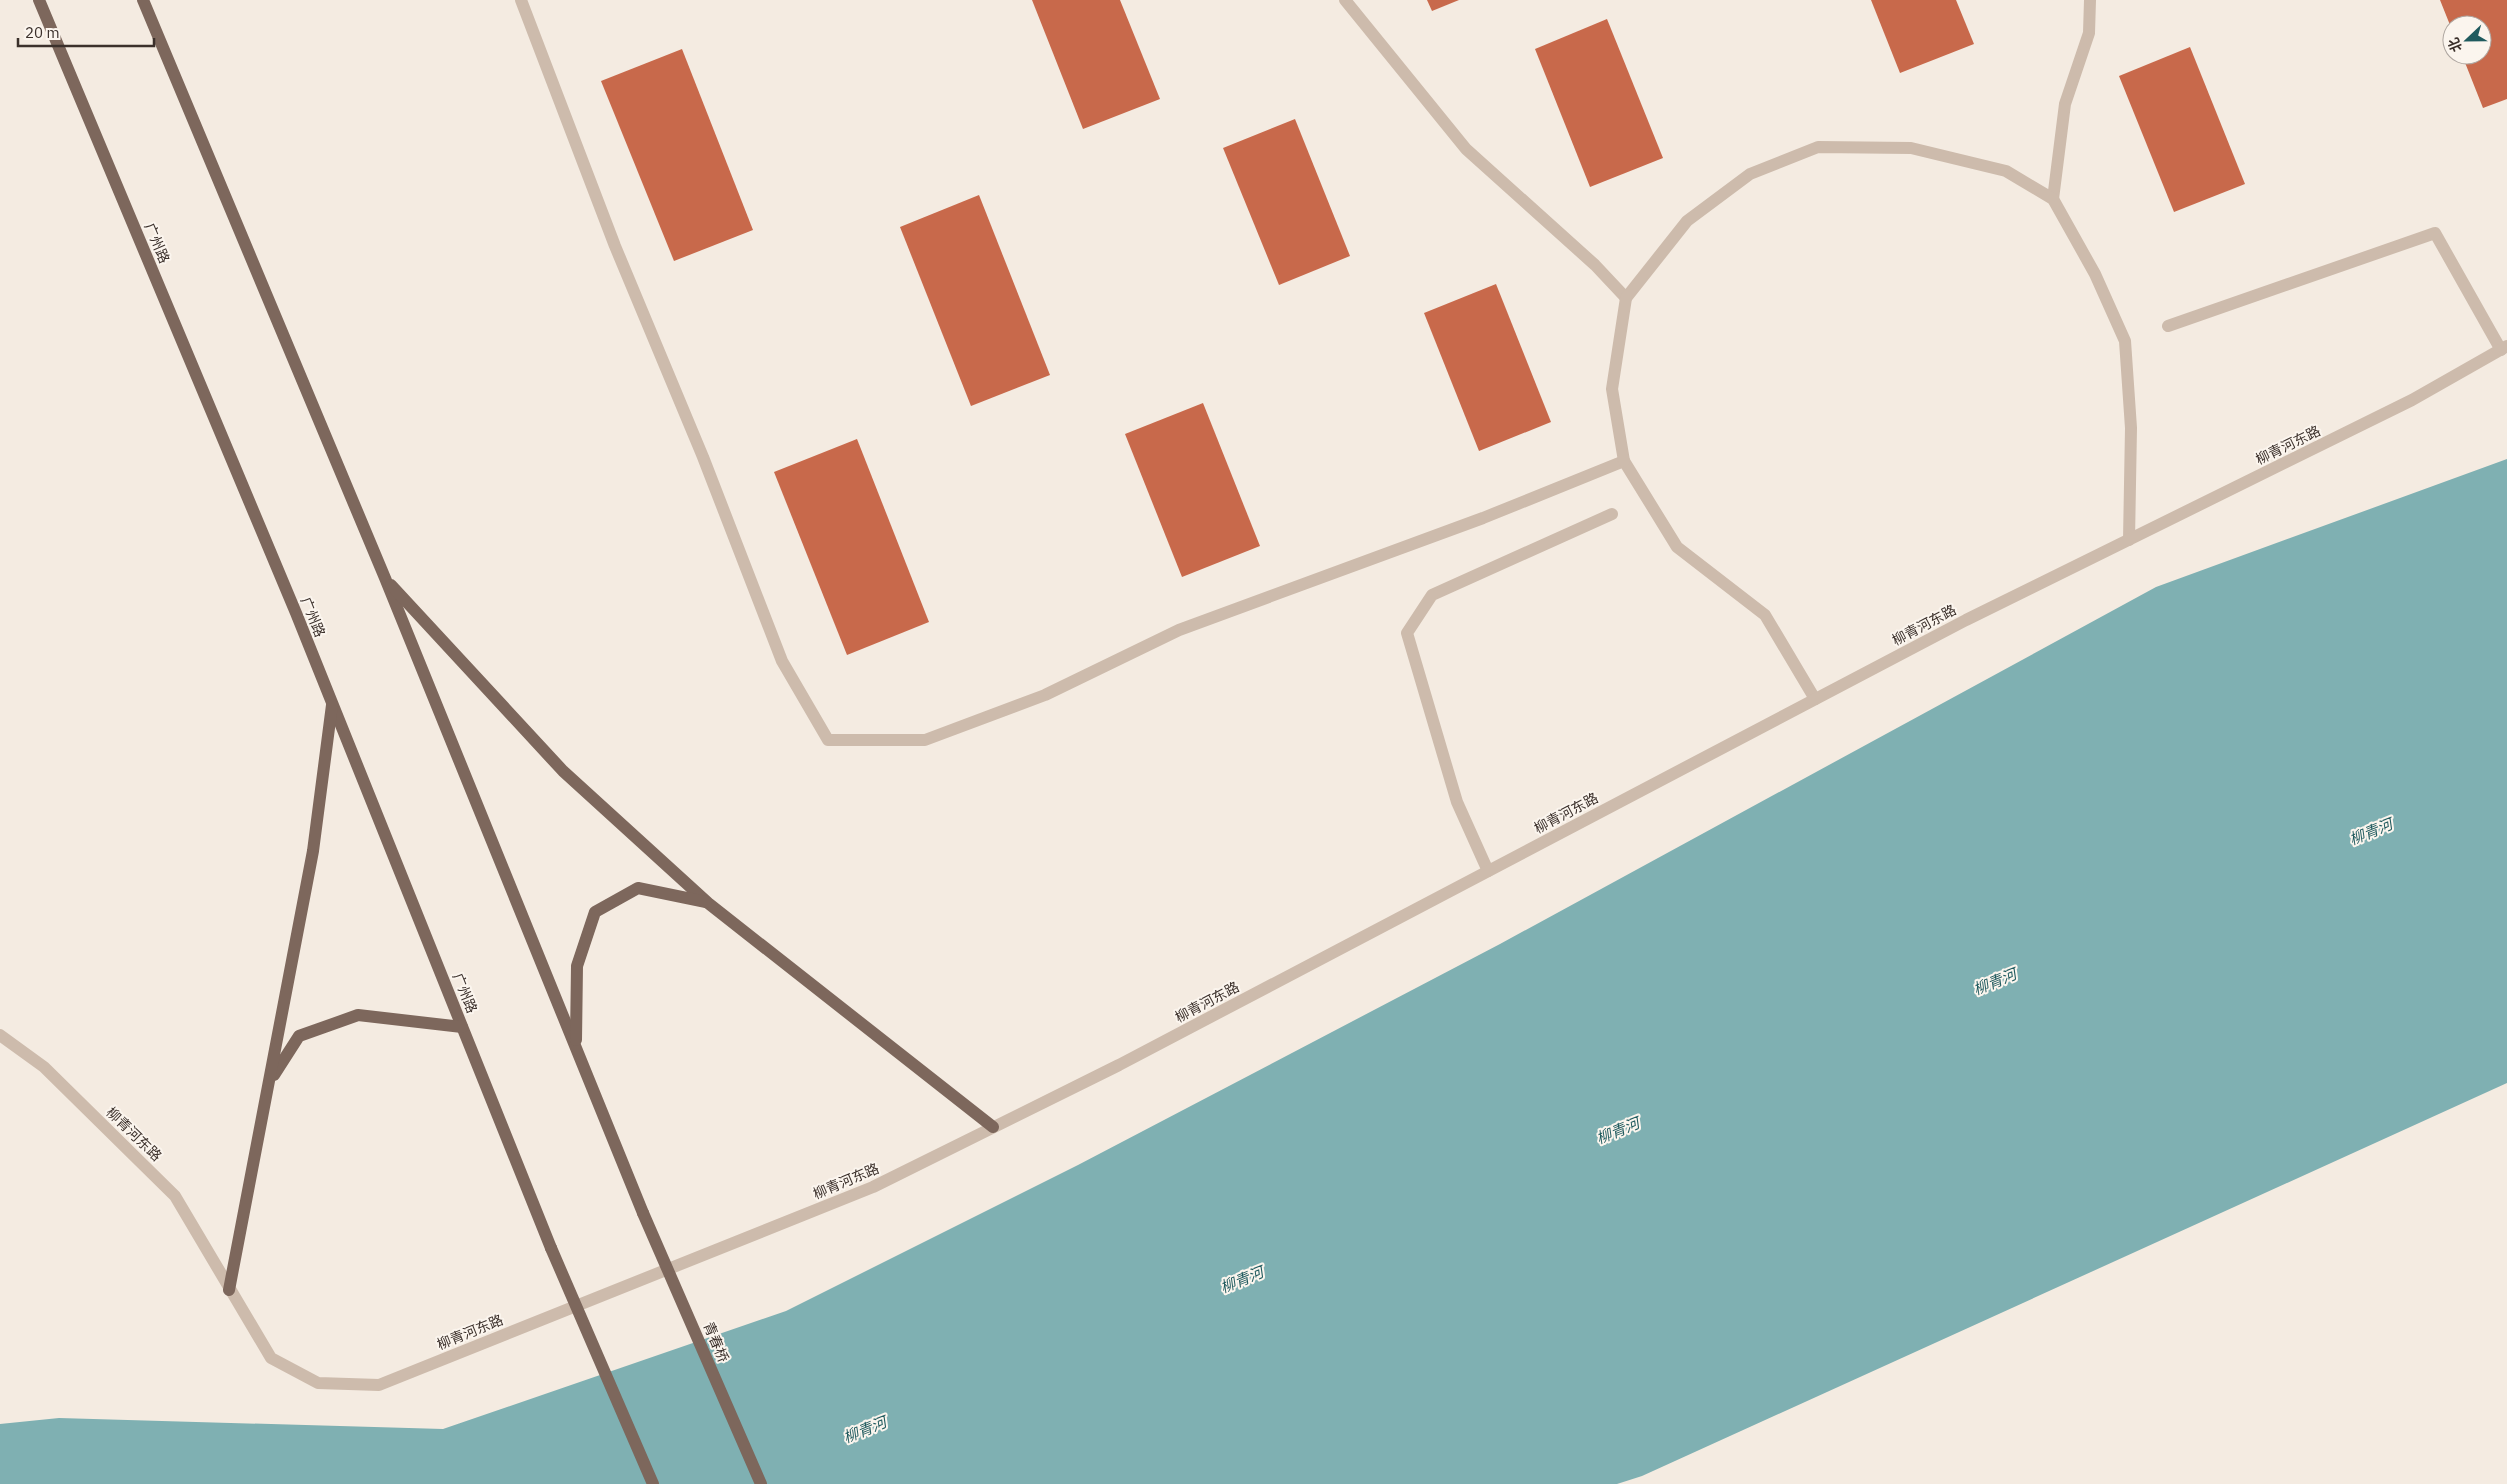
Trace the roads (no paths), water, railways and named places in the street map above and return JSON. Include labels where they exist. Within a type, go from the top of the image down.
[{"type":"main road","name":"广州路","points":[[39,0],[332,703],[551,1248],[653,1484]]},
{"type":"main road","points":[[142,0],[385,578],[576,1046]]},
{"type":"main road","points":[[385,578],[563,771],[708,902],[993,1127]]},
{"type":"main road","points":[[229,1290],[313,851],[332,703]]},
{"type":"main road","points":[[576,1046],[578,966],[595,912],[638,888],[708,902]]},
{"type":"main road","points":[[270,1081],[299,1036],[358,1015],[462,1027]]},
{"type":"main road","name":"青春桥","points":[[576,1046],[643,1213],[761,1484]]},
{"type":"street","points":[[521,0],[614,246],[703,457],[782,661],[828,740],[925,740],[1045,695],[1179,630],[1483,518],[1624,461]]},
{"type":"street","points":[[1345,0],[1466,149],[1595,265],[1626,298]]},
{"type":"street","points":[[2053,199],[2065,104],[2089,33],[2090,0]]},
{"type":"street","points":[[1815,699],[1765,615],[1677,547],[1624,461],[1612,389],[1626,298],[1687,221],[1750,174],[1818,147],[1911,148],[2006,171],[2053,199],[2095,274],[2125,341],[2131,428],[2129,540]]},
{"type":"street","points":[[2168,326],[2436,234],[2504,348]]},
{"type":"street","name":"柳青河东路","points":[[0,1035],[44,1068],[175,1196],[271,1358],[318,1383],[379,1385],[873,1186],[1127,1061],[1966,620],[2412,400],[2504,348]]},
{"type":"street","points":[[1488,871],[1457,802],[1407,633],[1432,595],[1612,514]]},
{"type":"water","name":"柳青河","points":[[2507,459],[2507,1083],[1642,1476],[1617,1484],[0,1484],[0,1424],[59,1418],[443,1429],[786,1311],[1078,1165],[1500,944],[2156,587]]}]
